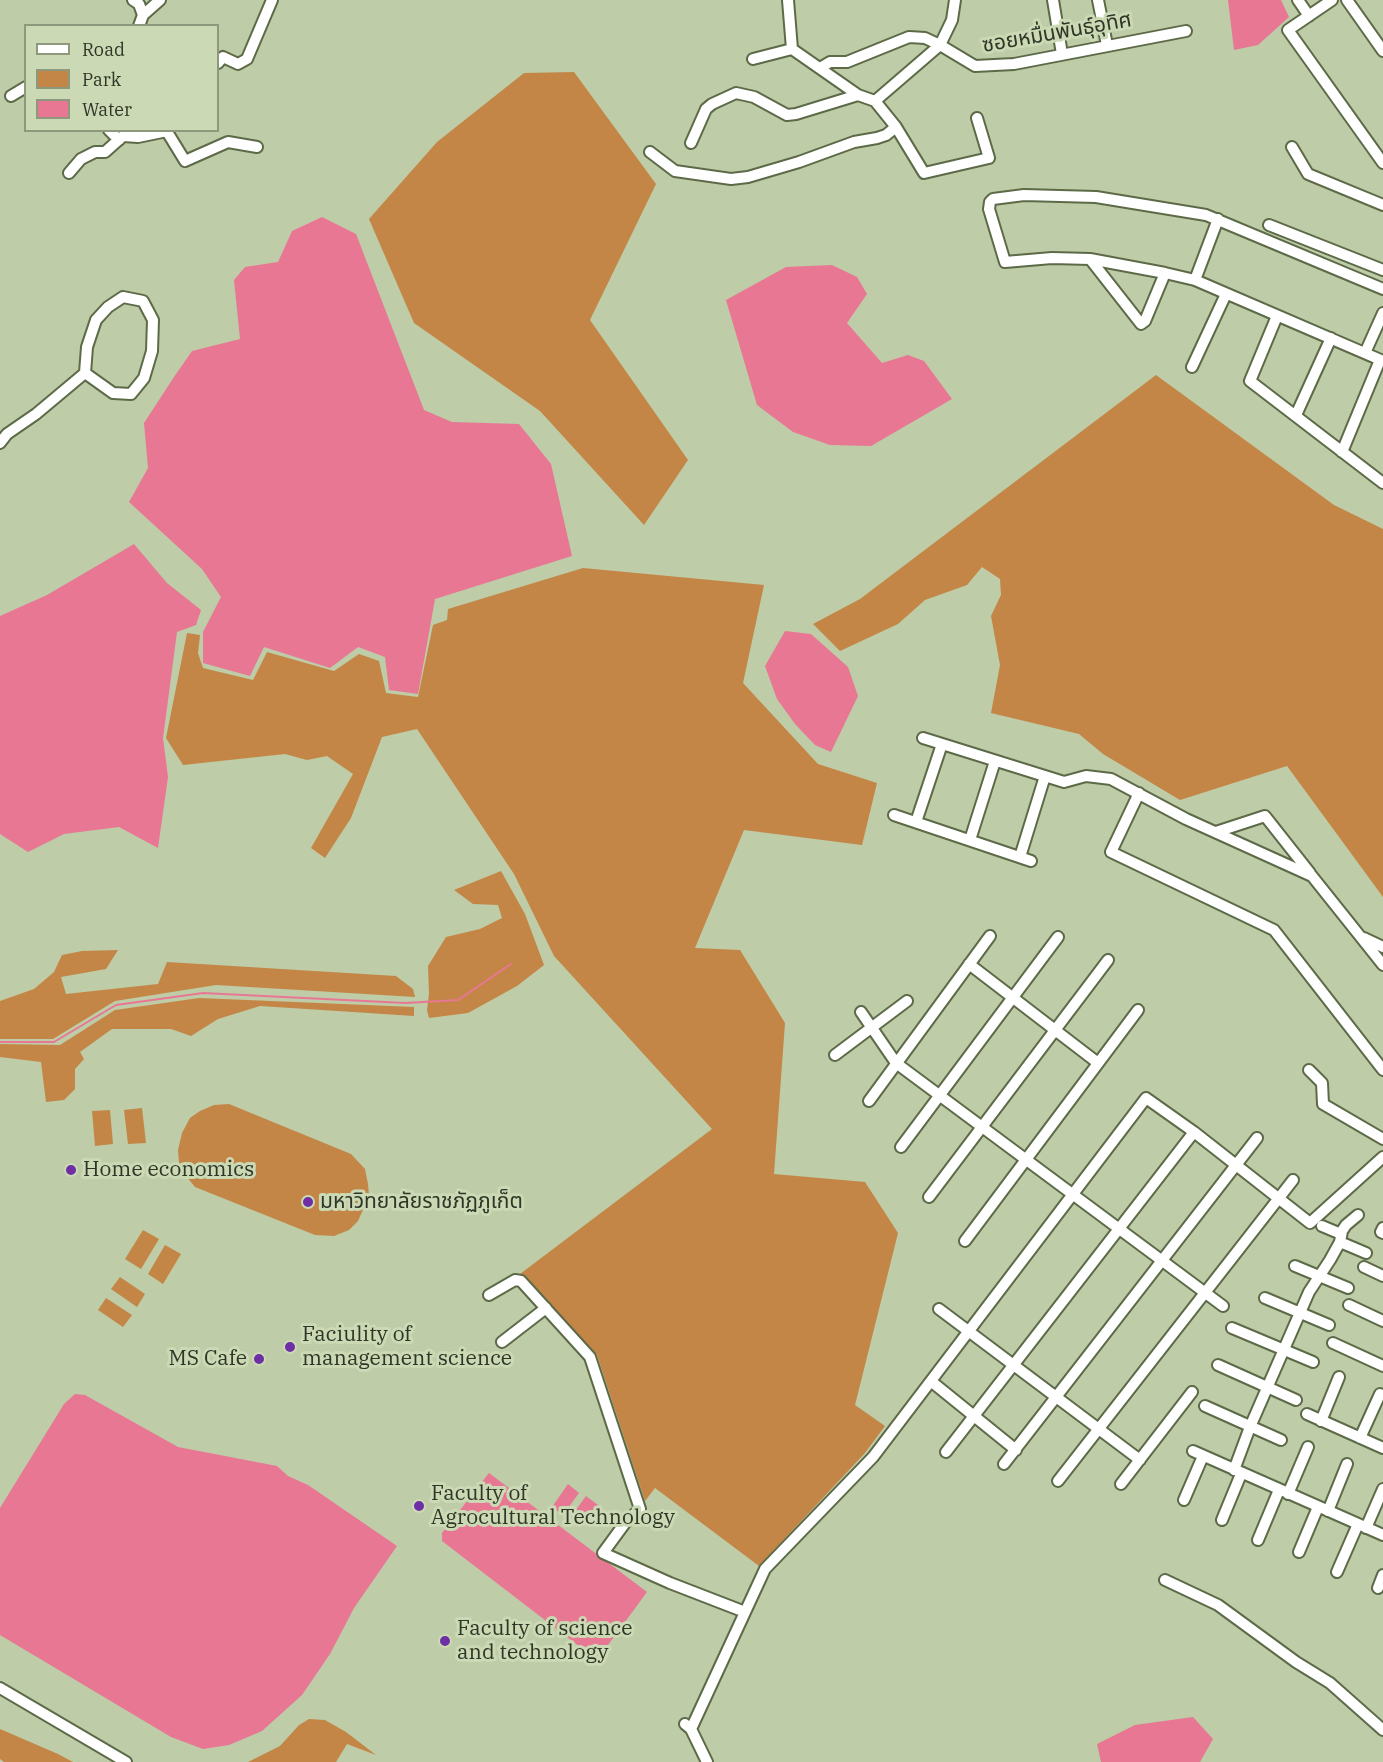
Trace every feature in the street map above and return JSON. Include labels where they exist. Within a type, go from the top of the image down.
[{"type":"street","points":[[132,0],[139,4],[141,20]]},
{"type":"street","points":[[141,20],[160,0]]},
{"type":"street","points":[[219,62],[223,57],[238,64],[247,59],[272,0]]},
{"type":"street","points":[[788,0],[792,50]]},
{"type":"street","points":[[875,101],[940,45],[952,20],[955,0]]},
{"type":"street","points":[[1053,0],[1062,54]]},
{"type":"street","points":[[1098,0],[1107,45]]},
{"type":"street","points":[[1298,0],[1309,16]]},
{"type":"street","points":[[1332,0],[1288,30],[1383,164]]},
{"type":"street","points":[[1347,0],[1383,51]]},
{"type":"street","name":"ซอยหมื่นพันธุ์อุทิศ","points":[[820,69],[830,62],[847,62],[909,37],[925,38],[975,66],[1014,64],[1186,30]]},
{"type":"street","points":[[753,59],[792,50],[858,95],[875,101],[896,127],[924,173],[989,158],[977,118]]},
{"type":"street","points":[[10,96],[24,88]]},
{"type":"street","points":[[692,143],[706,109],[736,93],[754,97],[787,115],[858,95]]},
{"type":"street","points":[[650,152],[675,171],[731,179],[748,177],[854,142],[877,138],[886,135],[896,127]]},
{"type":"street","points":[[111,132],[119,140]]},
{"type":"street","points":[[69,173],[81,159],[94,152],[105,152],[123,136],[138,137],[161,132]]},
{"type":"street","points":[[167,132],[185,161],[228,142],[257,147]]},
{"type":"street","points":[[1292,147],[1308,174],[1383,205]]},
{"type":"street","points":[[1342,452],[1381,360],[1195,280],[1090,259],[1052,258],[1005,262],[989,209],[990,202],[993,199],[1024,195],[1096,197],[1206,215],[1383,290]]},
{"type":"street","points":[[1195,280],[1218,219]]},
{"type":"street","points":[[1269,225],[1383,270]]},
{"type":"street","points":[[1090,259],[1141,324],[1145,321],[1165,273]]},
{"type":"street","points":[[1192,367],[1226,294]]},
{"type":"street","points":[[0,443],[7,434],[36,414],[84,373],[87,347],[96,320],[108,307],[123,297],[143,301],[153,320],[152,351],[144,378],[131,394],[113,393],[84,373]]},
{"type":"street","points":[[1365,353],[1383,315]]},
{"type":"street","points":[[1277,316],[1250,381],[1383,483]]},
{"type":"street","points":[[1296,415],[1330,338]]},
{"type":"street","points":[[923,738],[1064,782],[1086,776],[1111,779],[1186,819],[1312,876]]},
{"type":"street","points":[[916,822],[942,744]]},
{"type":"street","points":[[970,840],[995,760]]},
{"type":"street","points":[[1020,857],[1045,776]]},
{"type":"street","points":[[1139,793],[1111,852],[1274,930],[1383,1070]]},
{"type":"street","points":[[894,815],[1031,861]]},
{"type":"street","points":[[1216,832],[1265,816],[1383,965]]},
{"type":"street","points":[[1360,935],[1383,947]]},
{"type":"street","points":[[869,1101],[990,936]]},
{"type":"street","points":[[901,1147],[1058,937]]},
{"type":"street","points":[[929,1197],[1108,960]]},
{"type":"street","points":[[969,964],[1098,1063]]},
{"type":"street","points":[[835,1055],[907,1002]]},
{"type":"street","points":[[965,1241],[1138,1010]]},
{"type":"street","points":[[861,1012],[896,1063],[1223,1306]]},
{"type":"street","points":[[1309,1070],[1322,1083],[1323,1104],[1383,1139]]},
{"type":"street","points":[[707,1762],[688,1727],[765,1569],[873,1457],[1146,1098],[1194,1132],[1310,1223],[1383,1157]]},
{"type":"street","points":[[946,1452],[1015,1366],[1194,1132]]},
{"type":"street","points":[[1004,1464],[1257,1138]]},
{"type":"street","points":[[1059,1481],[1293,1180]]},
{"type":"street","points":[[1222,1520],[1250,1427],[1309,1292],[1330,1260],[1346,1225],[1358,1215]]},
{"type":"street","points":[[1322,1226],[1366,1252]]},
{"type":"street","points":[[1295,1266],[1348,1288]]},
{"type":"street","points":[[1364,1268],[1383,1276]]},
{"type":"street","points":[[489,1295],[518,1279],[590,1357],[640,1509],[625,1523],[603,1553],[670,1583],[745,1612]]},
{"type":"street","points":[[1266,1298],[1329,1325]]},
{"type":"street","points":[[1349,1305],[1383,1321]]},
{"type":"street","points":[[501,1342],[546,1308]]},
{"type":"street","points":[[939,1309],[1140,1460]]},
{"type":"street","points":[[1232,1328],[1313,1362]]},
{"type":"street","points":[[1333,1343],[1383,1366]]},
{"type":"street","points":[[1218,1365],[1296,1400]]},
{"type":"street","points":[[1321,1421],[1339,1377]]},
{"type":"street","points":[[932,1382],[1016,1450]]},
{"type":"street","points":[[1120,1484],[1192,1392]]},
{"type":"street","points":[[1360,1438],[1380,1394]]},
{"type":"street","points":[[1205,1406],[1281,1440]]},
{"type":"street","points":[[1306,1414],[1383,1448]]},
{"type":"street","points":[[1258,1540],[1308,1447]]},
{"type":"street","points":[[1184,1500],[1198,1453],[1383,1535]]},
{"type":"street","points":[[1299,1552],[1347,1464]]},
{"type":"street","points":[[1337,1572],[1383,1489]]},
{"type":"street","points":[[1377,1588],[1383,1575]]},
{"type":"street","points":[[1165,1580],[1218,1605],[1296,1662],[1330,1683],[1383,1730]]},
{"type":"street","points":[[0,1702],[3,1690],[126,1762]]},
{"type":"green space","points":[[574,72],[656,184],[590,320],[688,460],[644,525],[540,411],[414,323],[369,219],[437,142],[524,73]]},
{"type":"green space","points":[[1156,375],[1334,505],[1383,529],[1383,897],[1287,766],[1180,800],[1103,754],[1079,734],[991,713],[1000,665],[991,616],[1001,595],[1000,579],[982,567],[967,585],[925,600],[898,624],[840,651],[813,624],[860,599]]},
{"type":"green space","points":[[583,568],[764,585],[743,683],[818,764],[877,783],[862,845],[744,830],[695,948],[740,950],[785,1023],[774,1174],[865,1182],[898,1233],[855,1405],[885,1426],[865,1453],[759,1566],[655,1488],[645,1501],[597,1355],[520,1274],[712,1129],[554,956],[514,874],[417,729],[382,737],[351,818],[325,858],[311,848],[353,774],[327,756],[307,760],[285,754],[183,765],[166,738],[187,633],[200,635],[198,653],[203,668],[253,680],[267,652],[334,671],[359,654],[379,661],[386,693],[418,697],[433,625],[447,620],[448,609]]},
{"type":"green space","points":[[501,871],[525,914],[544,965],[517,986],[468,1013],[429,1018],[427,1010],[428,966],[446,937],[480,929],[502,918],[498,905],[473,904],[454,890]]},
{"type":"green space","points":[[118,950],[106,969],[61,977],[66,994],[158,984],[167,962],[396,976],[413,989],[415,997],[216,985],[115,1001],[53,1039],[0,1039],[0,1001],[34,989],[54,972],[62,955],[82,951]]},
{"type":"green space","points":[[199,998],[414,1007],[414,1016],[260,1006],[218,1019],[191,1036],[171,1029],[112,1029],[80,1052],[84,1059],[75,1069],[75,1089],[64,1100],[46,1102],[41,1062],[0,1057],[0,1044],[60,1045],[115,1010]]},
{"type":"green space","points":[[229,1104],[351,1154],[365,1169],[368,1184],[369,1196],[358,1221],[349,1230],[334,1236],[315,1235],[195,1187],[179,1163],[178,1150],[182,1133],[190,1118],[200,1111],[214,1105]]},
{"type":"green space","points":[[142,1108],[146,1143],[128,1144],[124,1110]]},
{"type":"green space","points":[[110,1110],[113,1144],[95,1146],[92,1111]]},
{"type":"green space","points":[[143,1230],[159,1239],[141,1269],[125,1259]]},
{"type":"green space","points":[[165,1245],[181,1254],[163,1284],[148,1274]]},
{"type":"green space","points":[[120,1277],[145,1294],[137,1307],[111,1289]]},
{"type":"green space","points":[[106,1298],[132,1315],[123,1327],[98,1310]]},
{"type":"green space","points":[[309,1719],[325,1720],[346,1732],[376,1755],[347,1744],[336,1762],[248,1762],[280,1746],[299,1725]]},
{"type":"green space","points":[[0,1729],[73,1762],[4,1762],[0,1759]]},
{"type":"water","points":[[1228,0],[1281,0],[1289,17],[1258,45],[1234,50]]},
{"type":"water","points":[[322,217],[356,234],[424,410],[452,422],[519,424],[551,464],[572,556],[435,599],[418,694],[389,690],[385,657],[358,647],[330,668],[264,647],[250,676],[203,663],[203,632],[221,597],[202,569],[129,502],[148,468],[144,423],[174,377],[192,351],[240,339],[234,280],[245,267],[278,262],[292,231]]},
{"type":"water","points":[[832,265],[857,277],[867,294],[847,323],[882,363],[908,355],[924,361],[952,399],[871,446],[830,445],[793,432],[757,405],[726,300],[786,267]]},
{"type":"water","points":[[134,544],[167,583],[201,610],[196,625],[177,632],[163,738],[168,777],[158,848],[119,827],[64,834],[28,852],[0,834],[0,616],[47,595]]},
{"type":"water","points":[[785,631],[811,634],[848,667],[858,696],[831,752],[815,745],[795,724],[777,699],[765,666]]},
{"type":"water","points":[[75,1394],[85,1395],[178,1447],[277,1466],[288,1476],[308,1485],[397,1546],[354,1608],[330,1654],[302,1695],[262,1731],[229,1745],[203,1749],[171,1737],[0,1635],[0,1508],[64,1404]]},
{"type":"water","points":[[489,1473],[647,1592],[597,1660],[442,1541],[442,1533]]},
{"type":"water","points":[[568,1484],[579,1493],[563,1515],[552,1507]]},
{"type":"water","points":[[586,1496],[598,1505],[582,1527],[570,1518]]},
{"type":"water","points":[[1193,1717],[1213,1739],[1200,1762],[1101,1762],[1097,1744],[1135,1725]]},
{"type":"waterway","points":[[0,1042],[54,1042],[116,1005],[203,993],[405,1003],[458,1000],[511,964]]},
{"type":"place","name":"Home economics","points":[[71,1170]]},
{"type":"place","name":"มหาวิทยาลัยราชภัฏภูเก็ต","points":[[308,1202]]},
{"type":"place","name":"Faciulity of management science","points":[[290,1347]]},
{"type":"place","name":"MS Cafe","points":[[259,1359]]},
{"type":"place","name":"Faculty of Agrocultural Technology","points":[[419,1506]]},
{"type":"place","name":"Faculty of science and technology","points":[[445,1641]]}]
